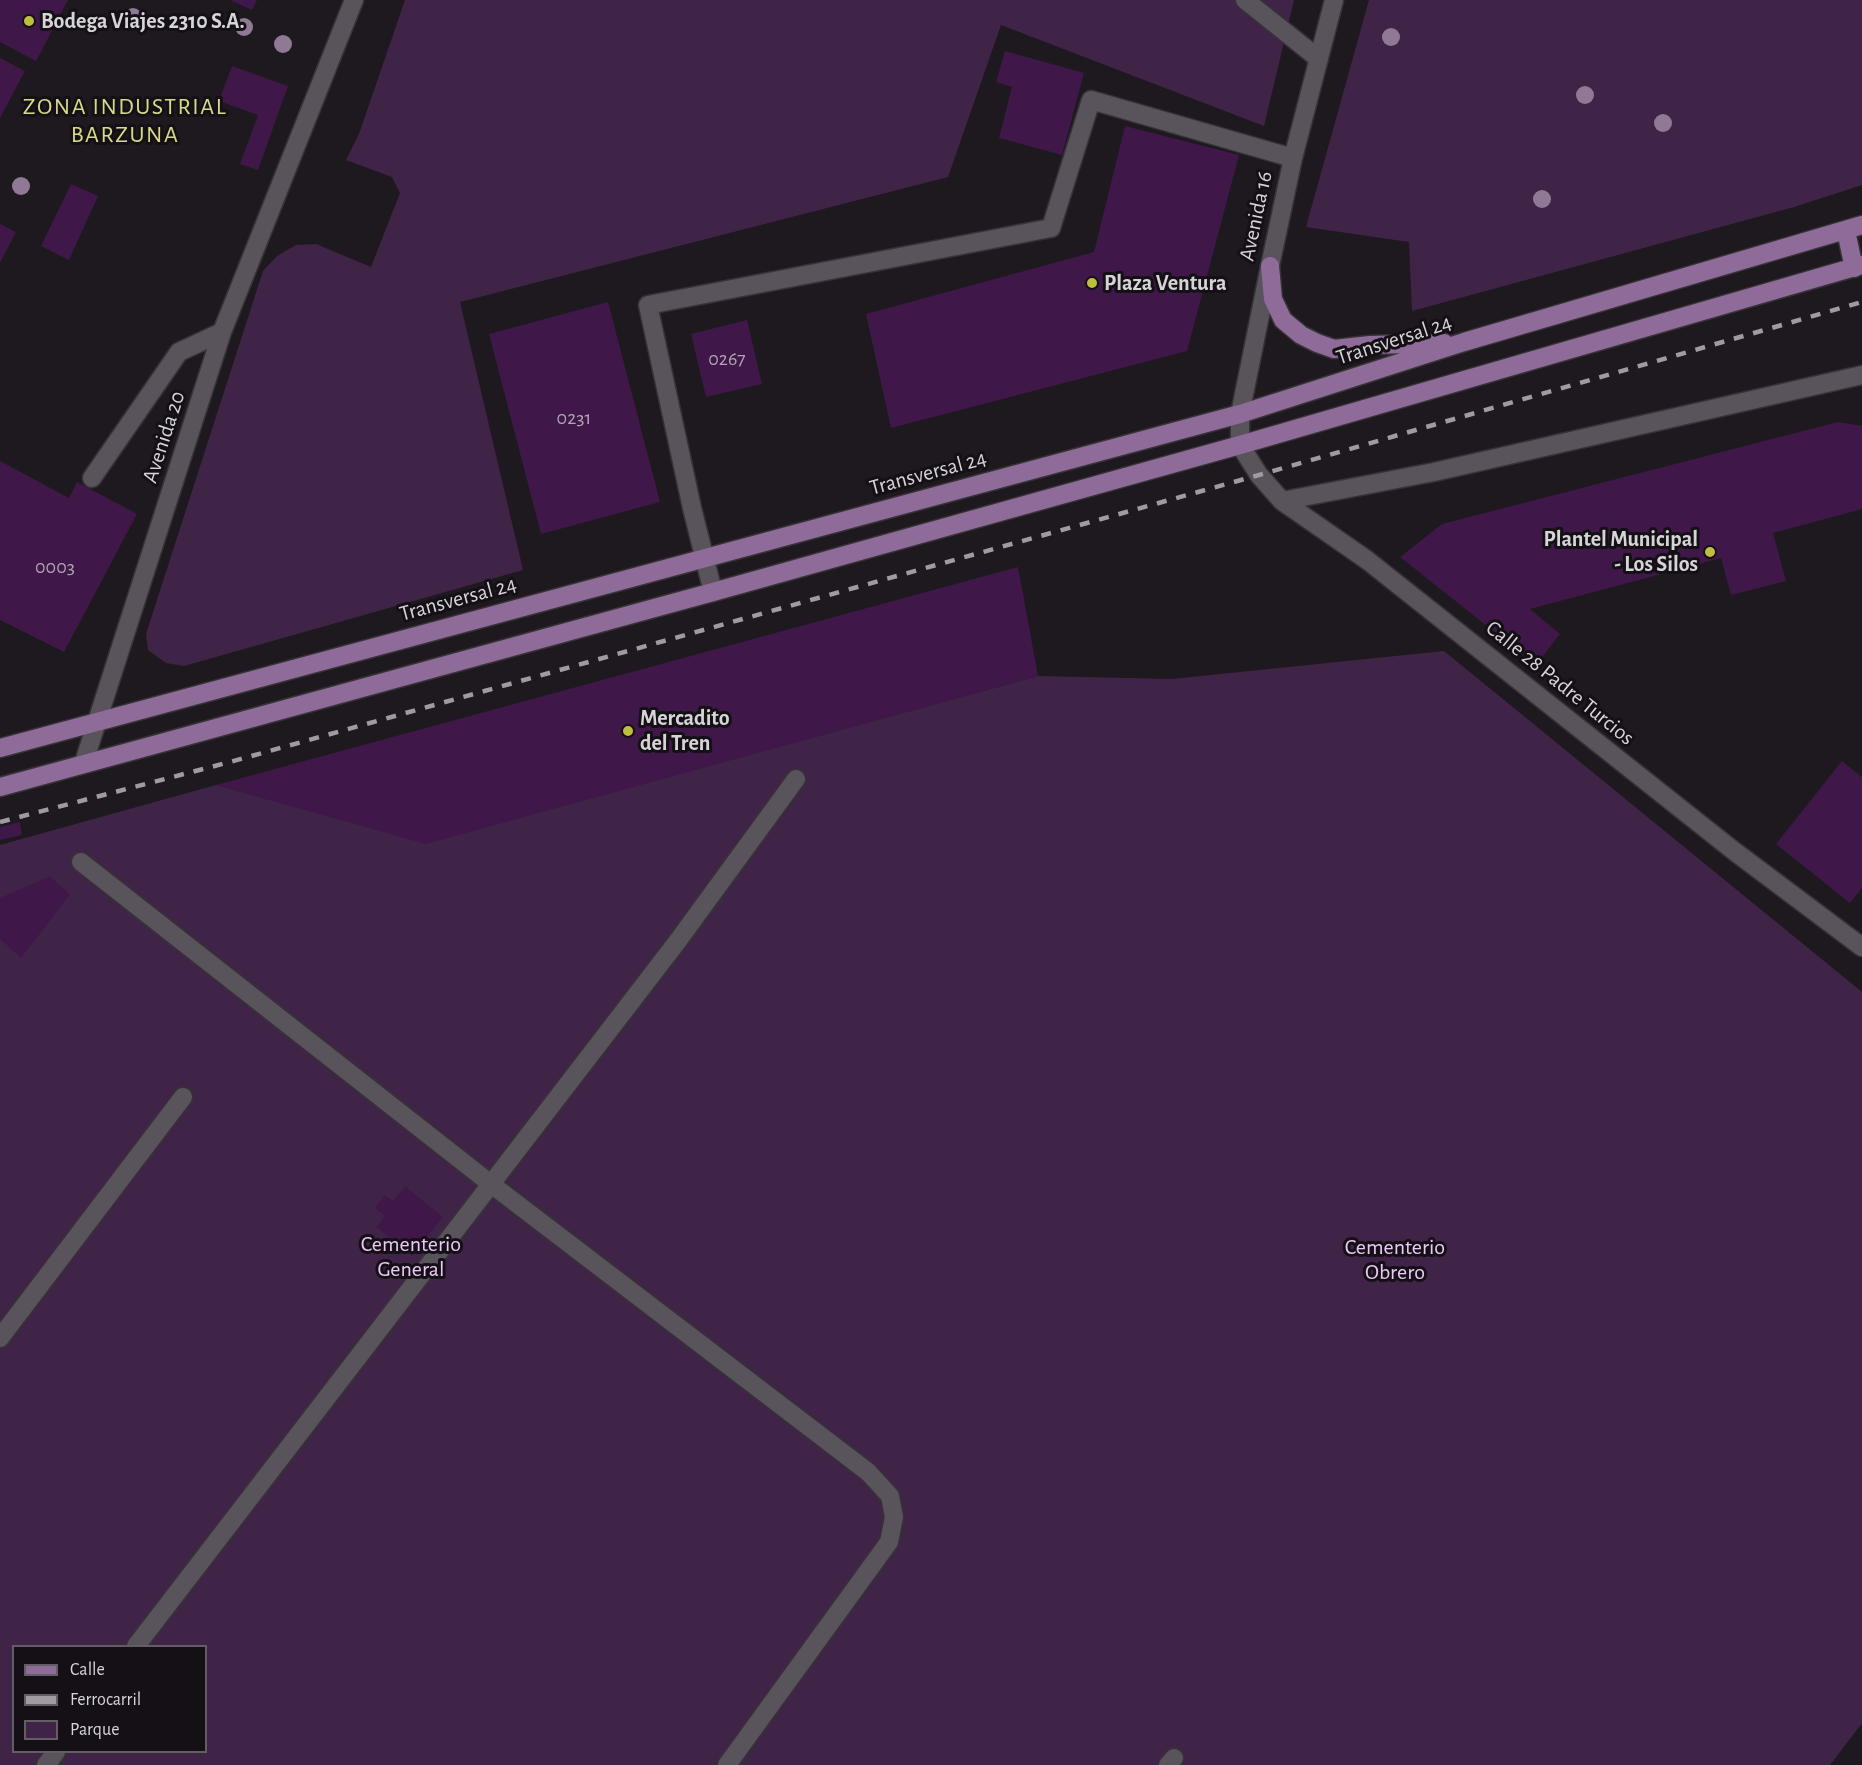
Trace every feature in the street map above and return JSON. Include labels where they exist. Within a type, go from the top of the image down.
[{"type":"main road","points":[[0,787],[1240,445],[1858,267],[1854,228]]},
{"type":"main road","name":"Transversal 24","points":[[0,748],[1240,414],[1464,342],[1854,228]]},
{"type":"main road","points":[[1270,266],[1274,299],[1283,320],[1317,343],[1334,349],[1370,345],[1464,342]]},
{"type":"street","name":"Avenida 20","points":[[84,762],[222,332],[354,0]]},
{"type":"street","points":[[1245,0],[1319,59]]},
{"type":"street","name":"Avenida 16","points":[[1240,445],[1240,414],[1270,266],[1293,158],[1334,0]]},
{"type":"street","points":[[713,592],[648,305],[1051,228],[1091,100],[1293,158]]},
{"type":"street","points":[[92,478],[179,352],[222,332]]},
{"type":"street","points":[[1282,501],[1434,472],[1862,375]]},
{"type":"street","name":"Calle 28 Padre Turcios","points":[[1240,445],[1259,475],[1282,501],[1367,560],[1734,851],[1862,947]]},
{"type":"street","points":[[138,1645],[677,942],[796,779]]},
{"type":"street","points":[[81,862],[491,1184],[868,1472],[891,1496],[894,1517],[889,1542],[727,1765]]},
{"type":"street","points":[[0,1338],[183,1098]]},
{"type":"street","points":[[46,1765],[55,1753]]},
{"type":"green space","points":[[405,0],[1294,0],[1264,126],[1001,25],[948,177],[460,302],[523,570],[184,666],[166,663],[148,650],[146,634],[263,271],[277,256],[296,245],[316,244],[371,267],[400,193],[392,177],[346,160],[359,134]]},
{"type":"green space","points":[[1369,0],[1862,0],[1862,185],[1794,207],[1412,311],[1409,242],[1306,227]]},
{"type":"green space","points":[[1444,651],[1862,992],[1862,1723],[1830,1765],[0,1765],[0,845],[216,785],[426,843],[1038,676],[1172,679]]},
{"type":"building","name":"Bodega Viajes 2310 S.A.","points":[[0,0],[68,0],[36,61],[0,42]]},
{"type":"building","points":[[230,0],[257,0],[252,10]]},
{"type":"building","points":[[1005,51],[1084,73],[1062,155],[999,138],[1012,87],[996,82]]},
{"type":"building","points":[[0,58],[25,71],[0,118]]},
{"type":"building","points":[[232,66],[288,86],[258,170],[240,164],[258,115],[219,101]]},
{"type":"building","name":"Plaza Ventura","points":[[1125,126],[1239,155],[1187,351],[891,428],[866,314],[1094,252]]},
{"type":"building","points":[[71,184],[98,196],[69,260],[41,246]]},
{"type":"building","points":[[0,224],[16,232],[0,263]]},
{"type":"building","points":[[608,302],[660,502],[541,534],[489,334]]},
{"type":"building","points":[[747,320],[762,384],[706,397],[691,334]]},
{"type":"building","points":[[1838,422],[1862,426],[1862,509],[1773,533],[1786,581],[1731,595],[1721,558],[1530,609],[1560,634],[1536,665],[1400,557],[1442,524]]},
{"type":"building","points":[[0,461],[69,498],[77,482],[137,514],[64,652],[0,620]]},
{"type":"building","name":"Mercadito del Tren","points":[[1018,567],[1038,676],[426,844],[216,785]]},
{"type":"building","points":[[1842,761],[1862,777],[1862,888],[1850,903],[1776,844]]},
{"type":"building","points":[[20,822],[22,835],[0,840],[0,827]]},
{"type":"building","points":[[50,876],[70,895],[21,958],[0,939],[0,898]]},
{"type":"building","points":[[405,1186],[443,1217],[412,1256],[376,1227],[385,1216],[375,1208],[385,1195],[393,1201]]},
{"type":"railway","points":[[0,822],[230,762],[1259,475],[1862,302]]},
{"type":"place","name":"Bodega Viajes 2310 S.A.","points":[[29,21]]},
{"type":"place","name":"Plaza Ventura","points":[[1092,283]]},
{"type":"place","name":"Plantel Municipal - Los Silos","points":[[1710,552]]},
{"type":"place","name":"Mercadito del Tren","points":[[628,731]]},
{"type":"district","name":"ZONA INDUSTRIAL BARZUNA","points":[[125,121]]},
{"type":"park label","name":"Cementerio General","points":[[411,1256]]},
{"type":"park label","name":"Cementerio Obrero","points":[[1395,1260]]}]
